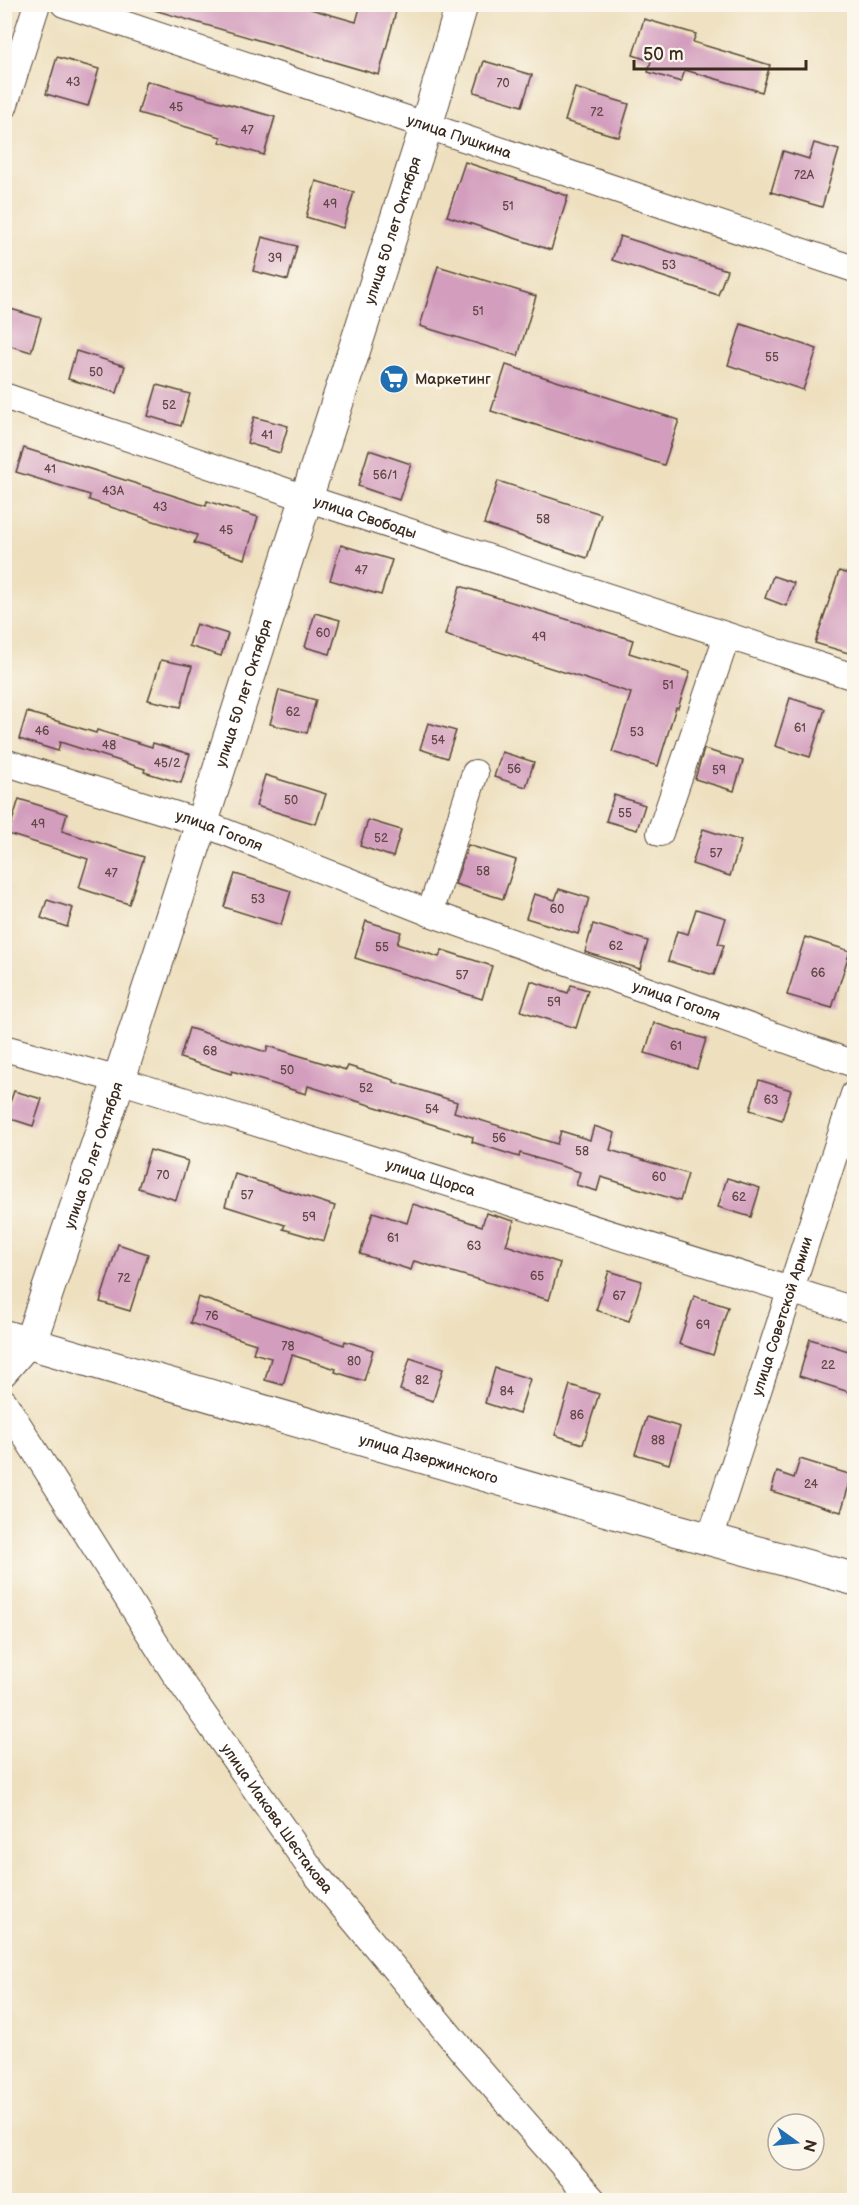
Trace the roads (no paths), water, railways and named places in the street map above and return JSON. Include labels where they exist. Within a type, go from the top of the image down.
[{"type":"street","points":[[4,107],[37,4]]},
{"type":"street","name":"улица Пушкина","points":[[64,4],[855,269]]},
{"type":"street","name":"улица 50 лет Октября","points":[[4,1373],[119,1080],[426,127],[462,4]]},
{"type":"street","name":"улица Свободы","points":[[4,396],[306,498],[855,678]]},
{"type":"street","points":[[660,833],[727,636]]},
{"type":"street","name":"улица Гоголя","points":[[4,762],[202,823],[430,913],[855,1064]]},
{"type":"street","points":[[430,913],[475,773]]},
{"type":"street","name":"улица Щорса","points":[[4,1048],[119,1080],[855,1310]]},
{"type":"street","name":"улица Советской Армии","points":[[710,1539],[855,1094]]},
{"type":"street","name":"улица Дзержинского","points":[[17,1340],[855,1579]]},
{"type":"street","name":"улица Иакова Шестакова","points":[[4,1402],[173,1671],[309,1866],[466,2055],[593,2200]]},
{"type":"place","name":"Маркетинг","points":[[394,379]]}]
